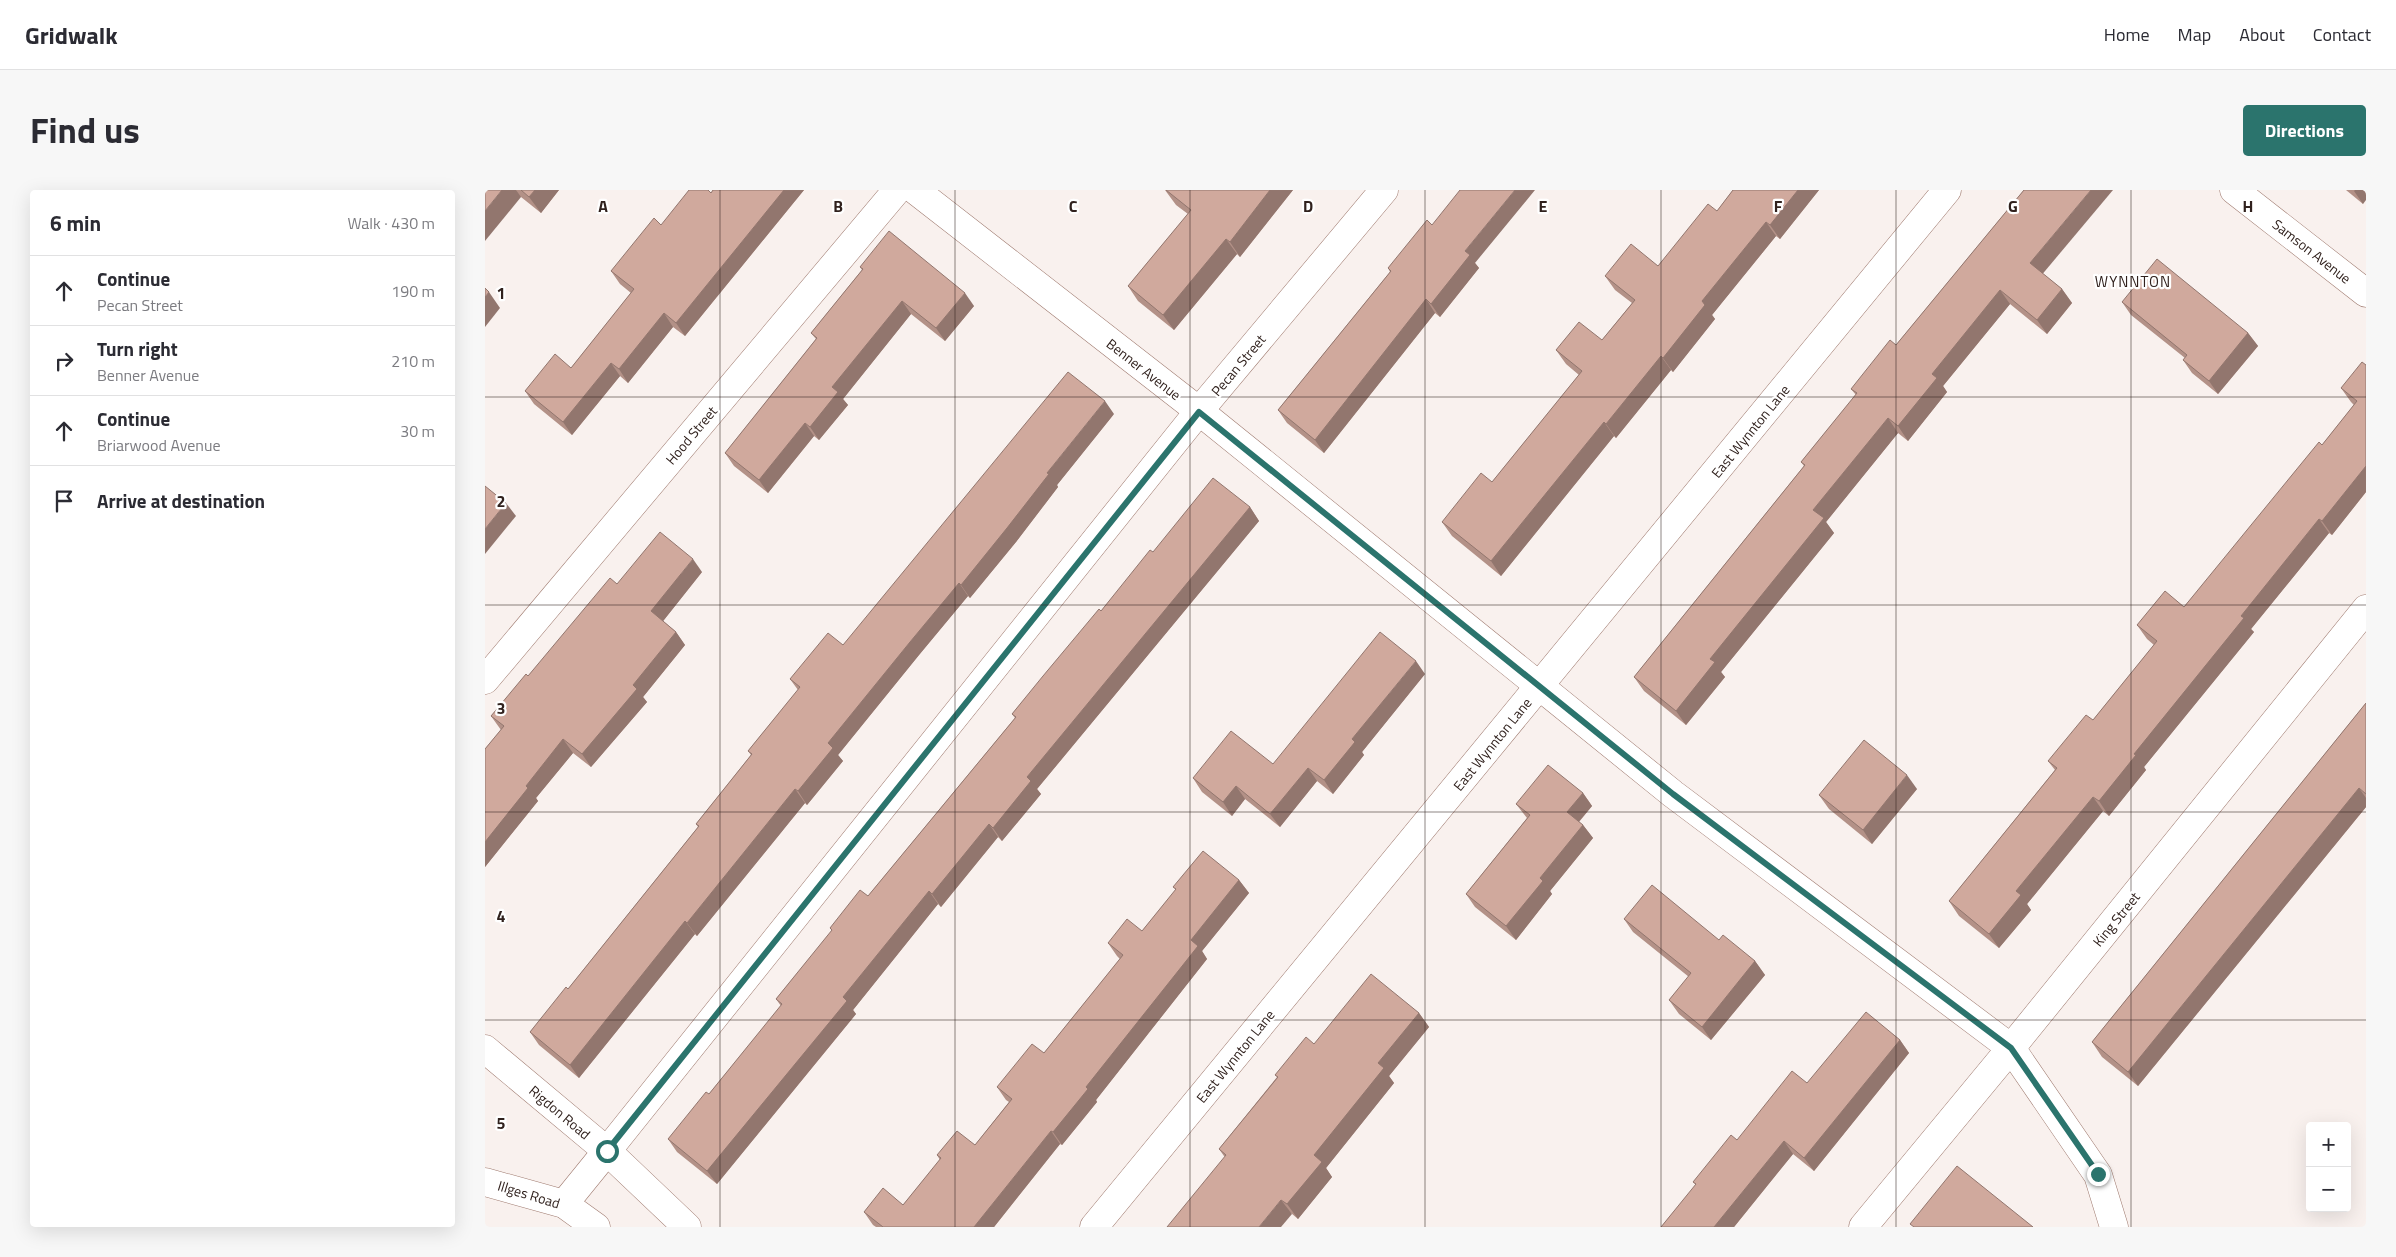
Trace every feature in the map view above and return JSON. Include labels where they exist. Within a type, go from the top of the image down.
[{"type":"street","name":"Hood Street","points":[[485,680],[897,190]]},
{"type":"street","name":"Benner Avenue","points":[[915,190],[1199,412],[1673,794],[2011,1048],[2098,1174],[2114,1227]]},
{"type":"street","name":"Pecan Street","points":[[607,1151],[1199,412],[1384,190]]},
{"type":"street","name":"East Wynnton Lane","points":[[1094,1227],[1947,190]]},
{"type":"street","name":"Samson Avenue","points":[[2234,190],[2366,293]]},
{"type":"street","name":"King Street","points":[[1863,1227],[2011,1048],[2366,609]]},
{"type":"street","name":"Rigdon Road","points":[[485,1048],[607,1151],[687,1227]]},
{"type":"street","points":[[564,1204],[607,1151]]},
{"type":"street","name":"Illges Road","points":[[485,1182],[564,1204],[595,1227]]},
{"type":"building","points":[[485,190],[502,190],[485,211]]},
{"type":"building","points":[[521,190],[535,190],[529,197]]},
{"type":"building","points":[[689,190],[708,190],[711,193],[713,190],[784,190],[676,323],[664,313],[619,369],[611,363],[563,422],[525,391],[555,354],[571,368],[634,289],[611,271],[654,218],[661,225]]},
{"type":"building","points":[[1166,190],[1270,190],[1230,242],[1226,239],[1163,315],[1128,286],[1191,210]]},
{"type":"building","points":[[1460,190],[1515,190],[1465,251],[1470,255],[1431,304],[1426,299],[1315,440],[1278,410],[1391,271],[1388,268],[1427,220],[1432,225]]},
{"type":"building","points":[[1733,190],[1798,190],[1770,225],[1766,222],[1702,301],[1705,305],[1663,358],[1661,356],[1606,424],[1604,422],[1491,561],[1442,522],[1481,473],[1492,482],[1582,371],[1556,350],[1579,322],[1602,340],[1635,300],[1605,276],[1631,244],[1658,266],[1708,204],[1717,211]]},
{"type":"building","points":[[2024,190],[2091,190],[2030,263],[2062,289],[2037,320],[2000,290],[1932,374],[1937,378],[1898,426],[1888,418],[1813,510],[1824,518],[1710,659],[1715,662],[1676,711],[1634,677],[1805,465],[1801,462],[1857,393],[1851,389],[1890,340],[1896,345]]},
{"type":"building","points":[[889,231],[965,293],[936,328],[902,301],[832,387],[838,392],[810,427],[805,423],[759,480],[725,453],[817,338],[811,333],[863,269],[860,267]]},
{"type":"building","points":[[2157,259],[2248,333],[2209,381],[2183,360],[2187,355],[2122,302]]},
{"type":"building","points":[[485,288],[489,292],[485,297]]},
{"type":"building","points":[[2362,362],[2366,365],[2366,466],[2322,521],[2319,519],[2241,616],[2244,618],[2134,754],[2136,755],[2099,801],[2093,797],[2016,891],[2021,895],[1989,934],[1949,901],[2057,768],[2048,761],[2086,715],[2093,720],[2157,641],[2137,625],[2165,591],[2184,607],[2319,442],[2322,445],[2357,401],[2341,388]]},
{"type":"building","points":[[1068,372],[1105,401],[961,585],[959,583],[828,743],[833,748],[798,791],[795,789],[687,923],[685,921],[570,1065],[530,1032],[566,987],[568,989],[699,826],[696,824],[752,754],[748,751],[800,687],[790,679],[828,633],[843,645]]},
{"type":"building","points":[[1213,478],[1250,507],[1027,777],[1031,781],[993,828],[989,824],[932,894],[929,891],[843,997],[847,1001],[707,1171],[668,1139],[706,1092],[709,1094],[782,1004],[776,999],[832,930],[830,928],[860,890],[868,896],[1016,717],[1012,714],[1043,676],[1099,609],[1101,611],[1150,550],[1153,552]]},
{"type":"building","points":[[485,486],[506,503],[485,529]]},
{"type":"building","points":[[660,532],[693,559],[651,611],[676,632],[633,685],[637,689],[582,754],[563,739],[526,786],[528,788],[485,842],[485,749],[504,726],[491,716],[526,674],[528,676],[610,578],[617,584]]},
{"type":"building","points":[[1380,632],[1416,661],[1352,739],[1355,742],[1324,780],[1308,768],[1270,814],[1236,786],[1223,802],[1193,778],[1231,731],[1273,764]]},
{"type":"building","points":[[2366,703],[2366,794],[2359,788],[2128,1072],[2092,1042]]},
{"type":"building","points":[[1864,740],[1907,775],[1863,830],[1819,795]]},
{"type":"building","points":[[1548,765],[1583,793],[1567,812],[1583,825],[1540,878],[1543,881],[1506,926],[1466,894],[1530,815],[1516,804]]},
{"type":"building","points":[[1203,851],[1239,880],[1191,940],[1198,946],[1086,1087],[1088,1089],[1053,1132],[1051,1131],[974,1227],[883,1227],[864,1212],[883,1188],[903,1205],[941,1158],[937,1155],[957,1131],[975,1145],[1012,1099],[997,1087],[1032,1044],[1044,1053],[1123,955],[1108,943],[1127,919],[1142,931],[1176,889],[1173,887]]},
{"type":"building","points":[[1652,885],[1719,940],[1723,935],[1755,961],[1702,1027],[1669,1000],[1691,973],[1624,919]]},
{"type":"building","points":[[1371,974],[1419,1013],[1378,1063],[1384,1068],[1314,1155],[1322,1162],[1287,1204],[1281,1200],[1259,1227],[1167,1227],[1226,1155],[1219,1149],[1278,1077],[1275,1075],[1306,1037],[1314,1044]]},
{"type":"building","points":[[1866,1012],[1900,1040],[1804,1158],[1784,1141],[1714,1227],[1661,1227],[1696,1184],[1693,1182],[1731,1135],[1737,1140],[1792,1071],[1807,1083]]},
{"type":"building","points":[[1957,1166],[2033,1227],[1914,1227],[1910,1224]]},
{"type":"district","name":"WYNNTON","points":[[2133,281]]},
{"type":"route","points":[[607,1151],[1199,412],[1673,794],[2011,1048],[2098,1174]]}]
